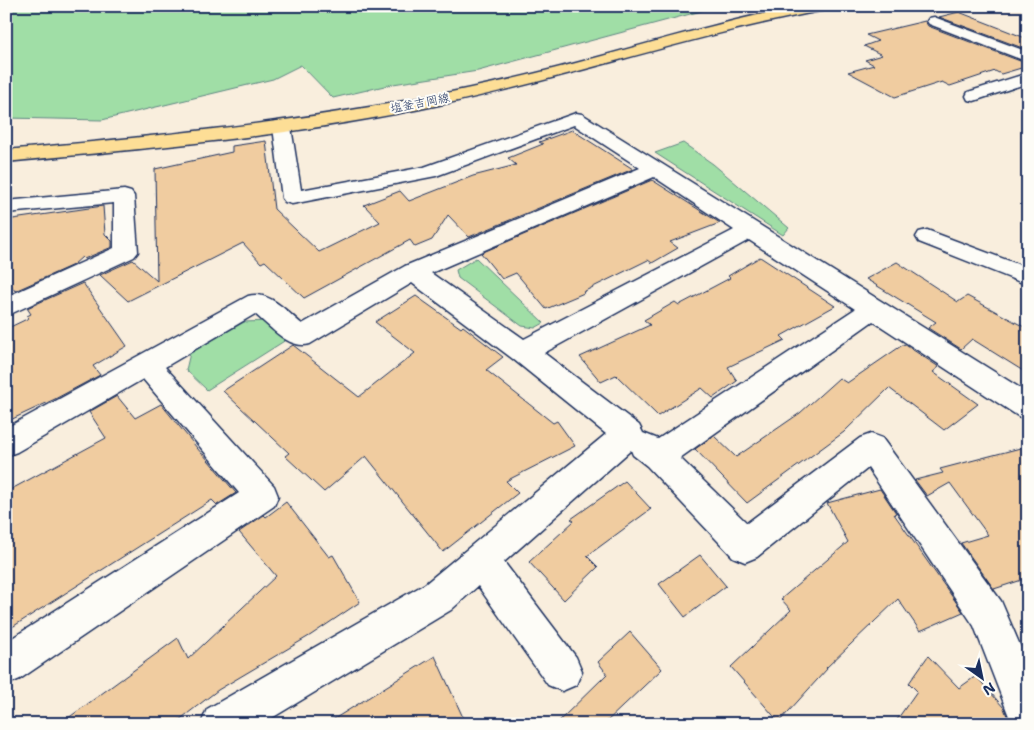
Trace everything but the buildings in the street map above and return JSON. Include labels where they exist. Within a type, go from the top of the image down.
[{"type":"main road","name":"塩釜吉岡線","points":[[6,156],[178,140],[282,127],[399,108],[496,88],[768,17],[826,6]]},
{"type":"street","points":[[934,21],[1028,57]]},
{"type":"street","points":[[974,96],[1028,78]]},
{"type":"street","points":[[282,127],[292,198],[429,172],[576,118],[1028,408]]},
{"type":"street","points":[[6,443],[257,302],[301,337],[414,272],[654,169]]},
{"type":"street","points":[[6,206],[124,196],[126,252],[6,307]]},
{"type":"street","points":[[523,352],[750,230]]},
{"type":"street","points":[[927,238],[983,251],[1028,277]]},
{"type":"street","points":[[414,272],[523,352],[658,456],[745,545],[871,447],[988,614],[1028,713]]},
{"type":"street","points":[[658,456],[873,309]]},
{"type":"street","points":[[6,665],[262,496],[147,365]]},
{"type":"street","points":[[222,724],[438,598],[628,434]]},
{"type":"street","points":[[481,560],[562,672]]},
{"type":"green space","points":[[6,6],[720,6],[478,71],[393,84],[333,98],[301,65],[273,79],[102,120],[6,118]]},
{"type":"green space","points":[[683,143],[713,164],[789,228],[783,235],[655,153]]},
{"type":"green space","points":[[476,258],[544,323],[535,328],[522,326],[458,278],[456,270]]},
{"type":"green space","points":[[270,321],[289,338],[207,390],[186,370],[190,353],[244,322]]}]
